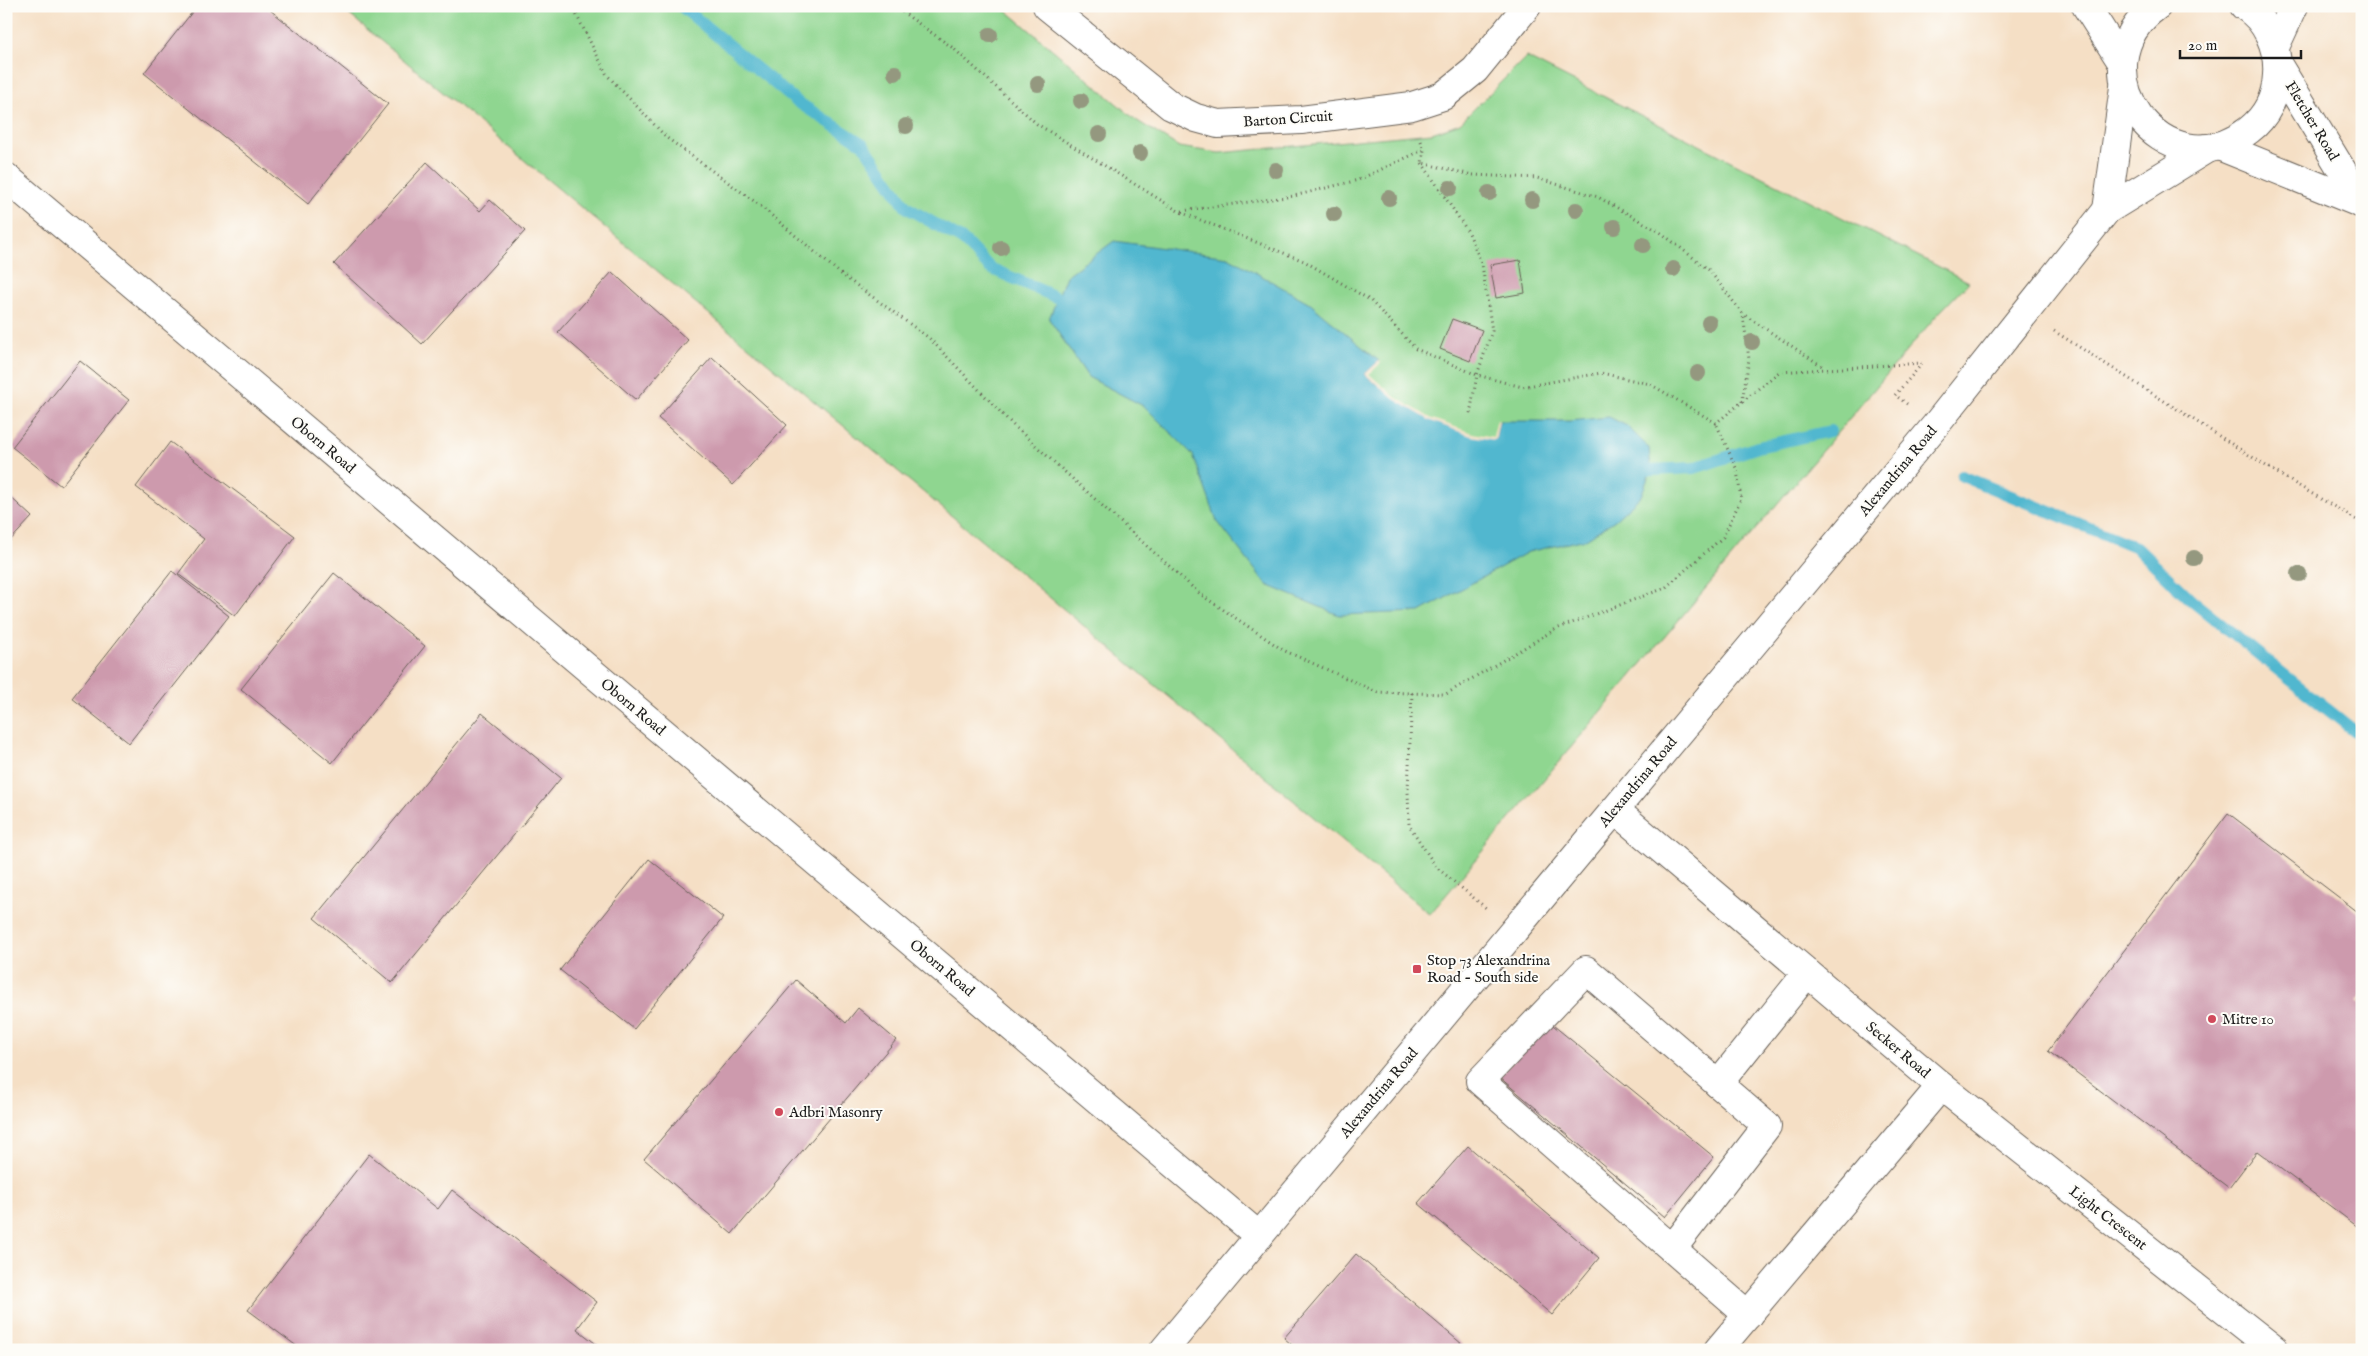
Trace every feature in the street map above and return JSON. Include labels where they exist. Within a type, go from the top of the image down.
[{"type":"street","name":"Barton Circuit","points":[[1047,6],[1171,106],[1196,118],[1218,124],[1301,120],[1412,106],[1443,96],[1475,70],[1527,6]]},
{"type":"street","points":[[2086,6],[2123,75],[2132,108],[2145,126],[2164,140],[2185,147],[2213,147]]},
{"type":"street","points":[[2107,210],[2129,38],[2144,16],[2157,6]]},
{"type":"street","name":"Fletcher Road","points":[[2244,6],[2265,26],[2276,56],[2362,204]]},
{"type":"street","points":[[2276,56],[2294,6]]},
{"type":"street","name":"Alexandrina Road","points":[[1164,1350],[1935,426],[2107,210],[2213,147],[2239,138],[2256,125],[2269,107],[2276,86],[2276,56]]},
{"type":"street","name":"Fletcher Road","points":[[2213,147],[2362,204]]},
{"type":"street","name":"Oborn Road","points":[[6,177],[1259,1236]]},
{"type":"street","name":"Secker Road","points":[[1615,810],[1941,1086],[1718,1350]]},
{"type":"street","points":[[1672,1249],[1767,1126],[1586,970],[1480,1081],[1672,1249],[1748,1315]]},
{"type":"street","points":[[1718,1084],[1807,973]]},
{"type":"street","name":"Light Crescent","points":[[1941,1086],[2275,1350]]},
{"type":"path","points":[[572,6],[607,75],[667,138],[758,204],[842,274],[929,338],[1012,425],[1200,594],[1283,650],[1377,692],[1446,694],[1556,629],[1665,588],[1723,537],[1740,499],[1737,470],[1716,423],[1650,384],[1601,373],[1522,387],[1477,375],[1416,349],[1370,300],[1304,261],[1180,212],[1037,124],[953,48],[894,6]]},
{"type":"path","points":[[1412,106],[1424,150],[1422,163],[1469,233],[1482,265],[1492,331],[1477,375],[1470,414]]},
{"type":"path","points":[[1180,212],[1294,196],[1358,180],[1424,150]]},
{"type":"path","points":[[1422,163],[1472,175],[1537,178],[1598,197],[1660,232],[1709,270],[1742,314],[1824,368]]},
{"type":"path","points":[[1742,314],[1749,359],[1742,403]]},
{"type":"path","points":[[2052,330],[2282,476],[2362,522]]},
{"type":"path","points":[[1716,423],[1779,372],[1922,363]]},
{"type":"path","points":[[1412,693],[1408,790],[1409,825],[1436,867],[1514,930]]},
{"type":"green space","points":[[339,6],[1001,6],[1136,120],[1179,147],[1219,153],[1432,133],[1460,123],[1526,57],[1969,282],[1937,315],[1430,914]]},
{"type":"water","points":[[1114,241],[1228,257],[1308,302],[1379,361],[1365,374],[1410,408],[1441,424],[1495,439],[1499,421],[1570,421],[1609,417],[1627,426],[1649,448],[1651,470],[1641,496],[1615,520],[1586,539],[1528,552],[1420,612],[1339,615],[1267,585],[1217,521],[1193,455],[1145,407],[1088,377],[1049,319],[1066,276]]},
{"type":"pier","points":[[1379,361],[1381,363],[1369,374],[1395,397],[1432,419],[1472,433],[1493,437],[1497,420],[1499,421],[1495,440],[1471,436],[1431,421],[1394,399],[1365,374]]},
{"type":"building","points":[[197,6],[265,6],[388,104],[308,204],[144,73]]},
{"type":"building","points":[[427,162],[480,211],[490,200],[525,231],[422,344],[334,264]]},
{"type":"building","points":[[1520,260],[1525,293],[1496,298],[1490,265]]},
{"type":"building","points":[[612,272],[688,340],[636,400],[558,332]]},
{"type":"building","points":[[1452,319],[1482,330],[1470,361],[1440,349]]},
{"type":"building","points":[[712,357],[787,425],[733,485],[658,418]]},
{"type":"building","points":[[80,361],[129,400],[61,486],[12,447]]},
{"type":"building","points":[[170,442],[295,536],[235,616],[178,574],[204,539],[136,487]]},
{"type":"building","points":[[6,493],[32,517],[6,545]]},
{"type":"building","points":[[172,571],[229,616],[129,743],[72,698]]},
{"type":"building","points":[[334,573],[425,646],[332,763],[241,689]]},
{"type":"building","points":[[482,713],[561,778],[392,983],[314,918]]},
{"type":"building","points":[[2228,813],[2362,915],[2362,994],[2357,1001],[2362,1005],[2362,1230],[2257,1151],[2229,1188],[2048,1051]]},
{"type":"building","points":[[649,859],[723,918],[634,1029],[560,970]]},
{"type":"building","points":[[796,980],[846,1023],[858,1008],[896,1040],[732,1234],[644,1159]]},
{"type":"building","points":[[1548,1021],[1714,1157],[1665,1217],[1499,1077]]},
{"type":"building","points":[[1468,1146],[1599,1258],[1552,1315],[1418,1203]]},
{"type":"building","points":[[369,1154],[438,1209],[452,1190],[597,1302],[577,1329],[604,1350],[302,1350],[248,1310]]},
{"type":"building","points":[[1356,1254],[1469,1350],[1298,1350],[1284,1338]]},
{"type":"waterway","points":[[681,6],[796,101],[863,144],[906,207],[964,241],[990,268],[1058,298]]},
{"type":"waterway","points":[[1651,470],[1694,468],[1758,447],[1830,431]]},
{"type":"waterway","points":[[1962,476],[2136,547],[2192,601],[2362,737]]},
{"type":"place","name":"Stop 73 Alexandrina Road - South side","points":[[1417,969]]},
{"type":"place","name":"Mitre 10","points":[[2212,1019]]},
{"type":"place","name":"Adbri Masonry","points":[[779,1112]]}]
